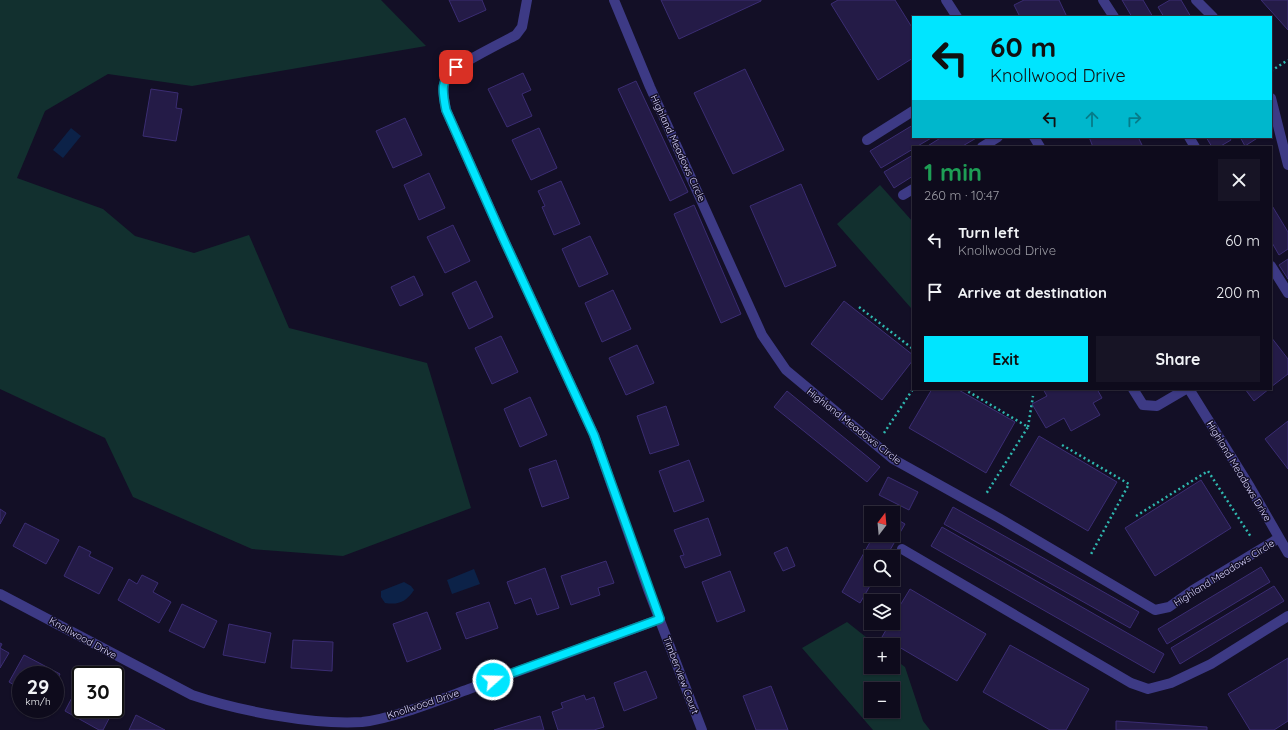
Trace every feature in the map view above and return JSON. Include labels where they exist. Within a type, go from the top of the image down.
[{"type":"street","points":[[527,0],[522,27],[516,35],[456,67],[447,74],[443,92],[446,110],[594,435],[660,619]]},
{"type":"street","name":"Highland Meadows Circle","points":[[614,0],[650,87],[762,335],[786,370],[893,459],[978,506],[1155,610],[1169,607],[1193,590],[1279,538]]},
{"type":"street","points":[[946,0],[956,16]]},
{"type":"street","points":[[1103,0],[1113,16]]},
{"type":"street","points":[[1196,0],[1212,16]]},
{"type":"street","points":[[1272,102],[1288,165]]},
{"type":"street","points":[[867,140],[912,112]]},
{"type":"street","points":[[984,146],[996,138]]},
{"type":"street","points":[[903,195],[912,190]]},
{"type":"street","points":[[1272,268],[1288,293]]},
{"type":"street","points":[[1134,390],[1144,405],[1157,406],[1186,390]]},
{"type":"street","name":"Highland Meadows Drive","points":[[1189,390],[1250,487],[1288,553]]},
{"type":"street","points":[[902,549],[1131,683],[1148,689],[1171,683],[1212,664],[1288,616]]},
{"type":"street","name":"Knollwood Drive","points":[[0,594],[192,695],[214,702],[258,712],[363,726],[660,619]]},
{"type":"street","name":"Timberview Court","points":[[660,619],[702,730]]},
{"type":"path","points":[[1272,70],[1288,60]]},
{"type":"path","points":[[859,307],[912,349]]},
{"type":"path","points":[[876,445],[912,390]]},
{"type":"path","points":[[966,390],[1028,427]]},
{"type":"path","points":[[978,506],[1028,427],[1033,396]]},
{"type":"path","points":[[1062,445],[1129,484],[1083,568]]},
{"type":"path","points":[[1136,516],[1208,471],[1259,551]]},
{"type":"green space","points":[[0,0],[381,0],[426,46],[192,86],[108,74],[45,111],[17,178],[103,209],[135,236],[194,253],[249,235],[289,328],[427,363],[471,508],[343,556],[252,549],[133,497],[105,438],[0,389]]},
{"type":"green space","points":[[880,185],[912,221],[911,308],[837,224]]},
{"type":"green space","points":[[847,622],[867,638],[864,638],[864,674],[900,674],[900,663],[905,667],[923,721],[930,730],[873,730],[802,648]]},
{"type":"water","points":[[71,128],[81,136],[63,158],[53,150]]},
{"type":"water","points":[[474,569],[480,584],[452,594],[447,580]]},
{"type":"water","points":[[404,582],[411,586],[414,590],[408,597],[402,602],[394,604],[385,603],[381,597],[381,591]]},
{"type":"building","points":[[449,0],[482,0],[486,10],[459,22]]},
{"type":"building","points":[[661,0],[761,0],[761,1],[679,39]]},
{"type":"building","points":[[838,0],[895,0],[912,27],[912,59],[878,80],[831,4]]},
{"type":"building","points":[[1024,0],[1059,0],[1067,16],[1020,16],[1014,5]]},
{"type":"building","points":[[1122,0],[1143,0],[1152,16],[1131,16]]},
{"type":"building","points":[[1170,0],[1181,0],[1190,16],[1163,16],[1158,7]]},
{"type":"building","points":[[1261,0],[1288,0],[1288,30]]},
{"type":"building","points":[[745,69],[784,150],[733,174],[694,93]]},
{"type":"building","points":[[523,73],[531,90],[522,94],[532,116],[507,127],[488,89]]},
{"type":"building","points":[[636,81],[688,192],[670,201],[618,89]]},
{"type":"building","points":[[151,89],[178,93],[176,108],[182,109],[176,141],[143,136]]},
{"type":"building","points":[[405,118],[422,155],[393,168],[376,131]]},
{"type":"building","points":[[912,126],[912,138],[931,138],[918,146],[912,146],[912,150],[881,168],[870,151]]},
{"type":"building","points":[[539,128],[557,168],[531,180],[512,140]]},
{"type":"building","points":[[940,138],[976,138],[963,146],[928,146]]},
{"type":"building","points":[[1089,138],[1138,138],[1142,146],[1093,146]]},
{"type":"building","points":[[1207,138],[1230,138],[1231,140],[1221,146],[1211,146]]},
{"type":"building","points":[[1241,138],[1257,138],[1245,146]]},
{"type":"building","points":[[912,156],[912,177],[894,188],[884,172]]},
{"type":"building","points":[[429,173],[445,208],[419,220],[404,185]]},
{"type":"building","points":[[561,181],[580,224],[554,235],[542,207],[545,206],[538,191]]},
{"type":"building","points":[[801,184],[836,266],[785,287],[750,206]]},
{"type":"building","points":[[694,205],[741,314],[721,323],[674,214]]},
{"type":"building","points":[[1272,206],[1288,232],[1288,249],[1279,255],[1272,243]]},
{"type":"building","points":[[453,225],[470,261],[445,273],[427,237]]},
{"type":"building","points":[[590,236],[608,274],[579,287],[562,249]]},
{"type":"building","points":[[1288,259],[1288,279],[1279,265]]},
{"type":"building","points":[[414,276],[423,295],[400,306],[391,287]]},
{"type":"building","points":[[476,281],[493,317],[469,329],[452,293]]},
{"type":"building","points":[[613,290],[631,329],[602,342],[585,303]]},
{"type":"building","points":[[844,301],[912,354],[912,361],[882,400],[811,344]]},
{"type":"building","points":[[501,336],[518,372],[492,384],[475,348]]},
{"type":"building","points":[[1272,338],[1288,359],[1288,374],[1272,386]]},
{"type":"building","points":[[637,345],[654,383],[626,395],[609,358]]},
{"type":"building","points":[[931,390],[959,390],[1015,422],[986,473],[909,428]]},
{"type":"building","points":[[1044,390],[1098,390],[1102,398],[1093,403],[1100,415],[1071,431],[1064,418],[1046,428],[1032,404],[1047,396]]},
{"type":"building","points":[[1246,390],[1268,390],[1254,401]]},
{"type":"building","points":[[787,391],[880,467],[867,482],[774,407]]},
{"type":"building","points":[[530,397],[547,435],[520,447],[504,409]]},
{"type":"building","points":[[666,406],[679,445],[650,454],[637,416]]},
{"type":"building","points":[[1288,421],[1288,469],[1265,439]]},
{"type":"building","points":[[1039,436],[1117,482],[1088,531],[1010,485]]},
{"type":"building","points":[[556,460],[569,498],[542,507],[529,469]]},
{"type":"building","points":[[689,460],[704,501],[674,512],[659,471]]},
{"type":"building","points":[[888,477],[918,492],[909,510],[879,495]]},
{"type":"building","points":[[1201,480],[1231,528],[1155,576],[1125,528]]},
{"type":"building","points":[[953,507],[1139,612],[1130,628],[944,524]]},
{"type":"building","points":[[0,509],[6,513],[0,524]]},
{"type":"building","points":[[708,518],[721,555],[685,568],[680,556],[684,555],[674,530]]},
{"type":"building","points":[[900,521],[905,524],[900,533]]},
{"type":"building","points":[[25,523],[59,540],[46,564],[13,546]]},
{"type":"building","points":[[942,527],[1164,654],[1154,673],[931,546]]},
{"type":"building","points":[[870,542],[895,542],[890,550],[866,550]]},
{"type":"building","points":[[79,546],[91,552],[89,556],[113,568],[99,594],[64,576]]},
{"type":"building","points":[[787,547],[795,566],[783,571],[774,553]]},
{"type":"building","points":[[864,553],[864,586],[870,586],[860,603],[842,592]]},
{"type":"building","points":[[606,561],[614,583],[598,588],[600,595],[571,605],[561,576]]},
{"type":"building","points":[[1261,567],[1270,582],[1167,644],[1158,629]]},
{"type":"building","points":[[545,568],[559,608],[537,615],[531,598],[515,604],[507,582]]},
{"type":"building","points":[[730,571],[745,611],[717,622],[702,582]]},
{"type":"building","points":[[142,575],[158,583],[153,592],[171,602],[159,623],[118,600],[129,579],[137,584]]},
{"type":"building","points":[[1274,586],[1284,601],[1180,664],[1171,648]]},
{"type":"building","points":[[910,589],[986,634],[957,681],[900,648],[900,638],[882,637],[886,630],[900,630],[900,605]]},
{"type":"building","points":[[489,602],[498,628],[466,639],[456,613]]},
{"type":"building","points":[[182,604],[217,621],[204,648],[169,631]]},
{"type":"building","points":[[427,612],[441,649],[407,662],[393,624]]},
{"type":"building","points":[[229,624],[271,633],[265,663],[223,655]]},
{"type":"building","points":[[293,640],[333,642],[332,671],[291,668]]},
{"type":"building","points":[[1010,645],[1089,689],[1066,730],[1050,730],[983,692]]},
{"type":"building","points":[[0,648],[9,653],[0,668]]},
{"type":"building","points":[[24,655],[45,666],[18,666]]},
{"type":"building","points":[[1288,658],[1288,721],[1274,730],[1250,730],[1228,694]]},
{"type":"building","points":[[646,671],[657,698],[624,711],[614,683]]},
{"type":"building","points":[[12,677],[12,684],[9,682]]},
{"type":"building","points":[[771,686],[788,730],[756,730],[743,696]]},
{"type":"building","points":[[584,695],[586,700],[594,697],[604,727],[594,730],[558,730],[552,712],[563,708],[561,703]]},
{"type":"building","points":[[72,698],[72,715],[65,711]]},
{"type":"building","points":[[136,715],[165,730],[129,730]]},
{"type":"building","points":[[540,716],[544,730],[494,730]]},
{"type":"building","points":[[78,718],[109,718],[103,730],[99,730]]},
{"type":"building","points":[[1116,721],[1207,727],[1207,730],[1116,730]]},
{"type":"route","points":[[456,67],[447,74],[444,83],[443,92],[446,110],[594,435],[649,592],[660,619],[493,680]]}]
